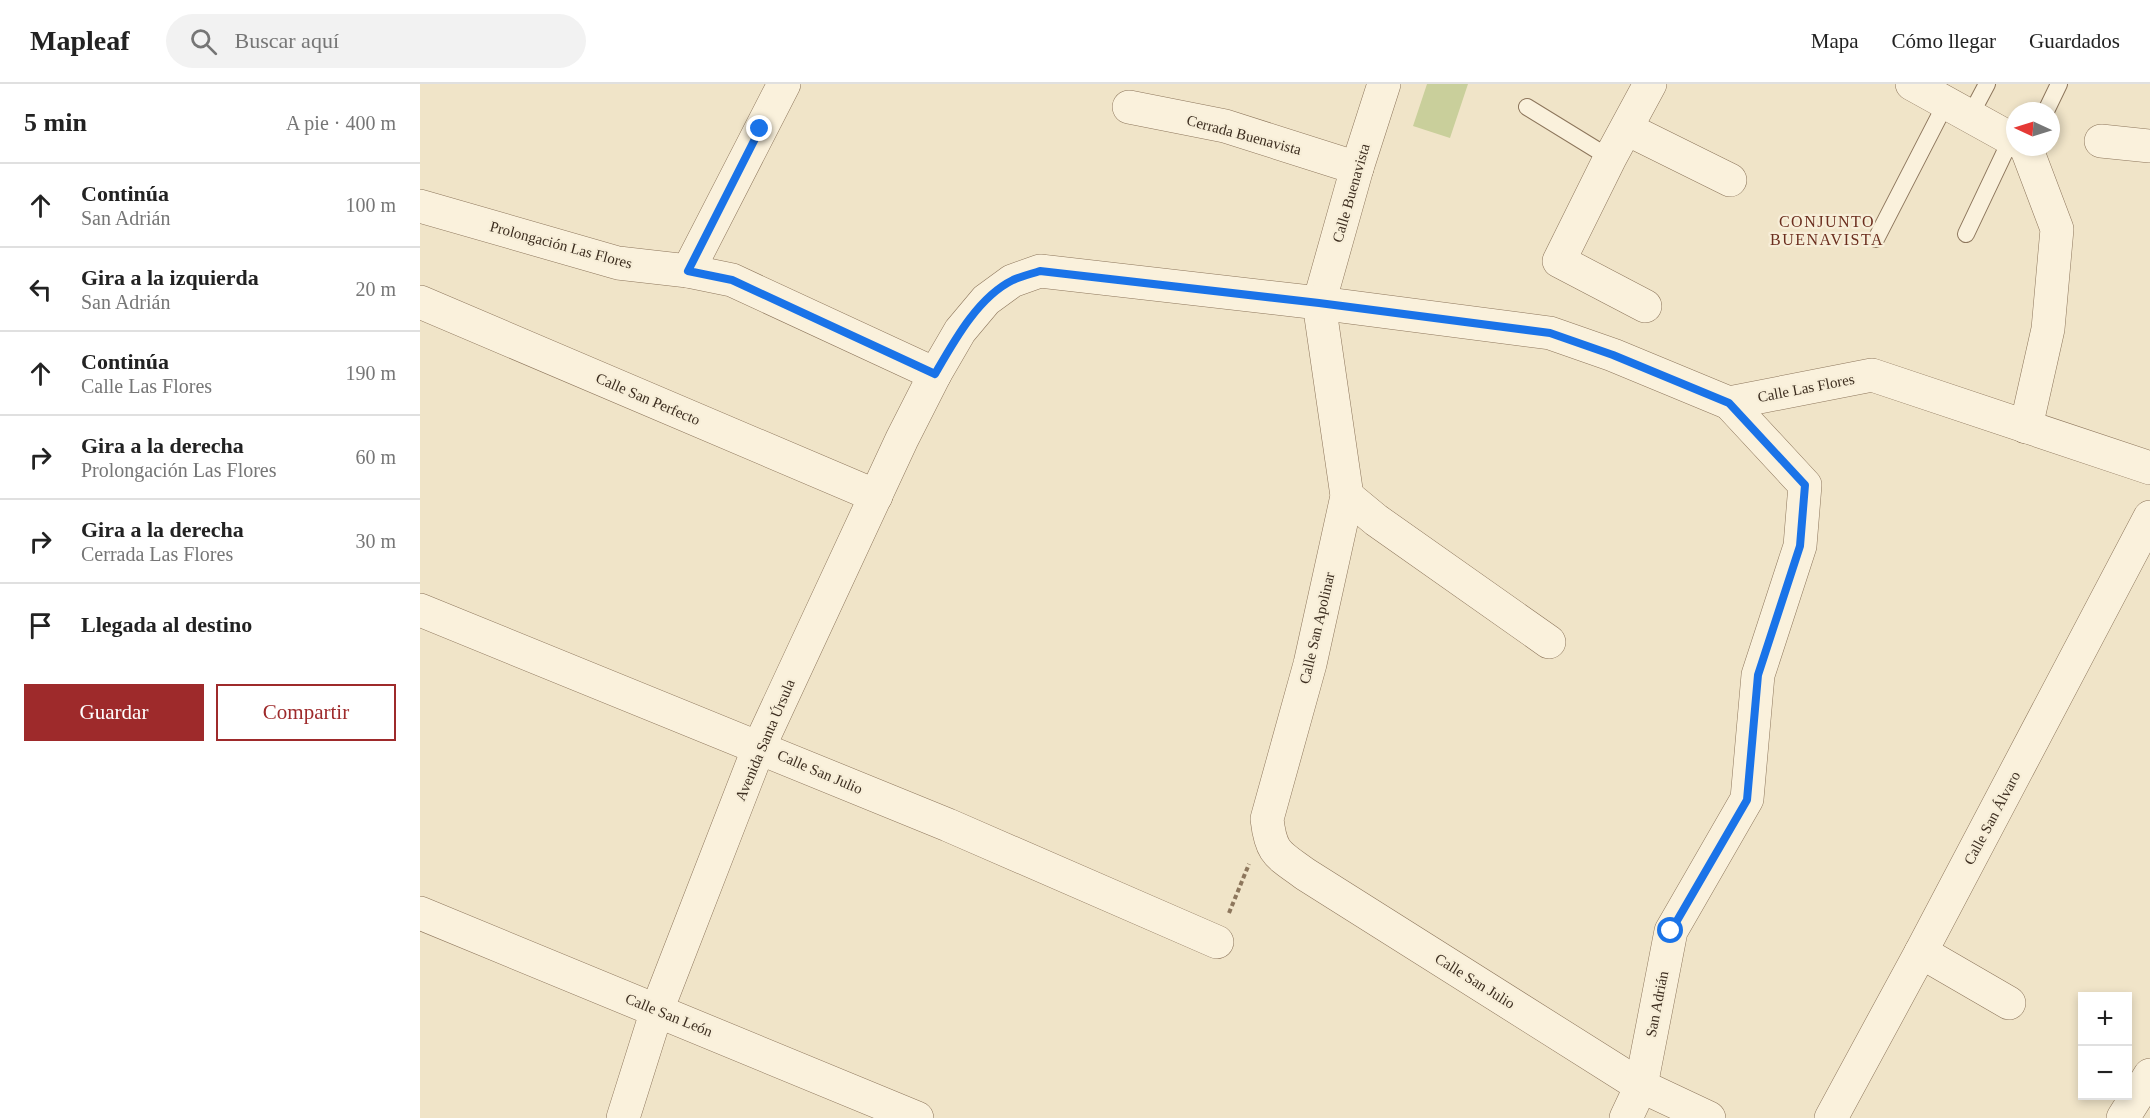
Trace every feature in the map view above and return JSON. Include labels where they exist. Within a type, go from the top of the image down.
[{"type":"street","name":"Calle Buenavista","points":[[1319,303],[1357,168],[1384,84]]},
{"type":"street","points":[[1645,306],[1559,261],[1650,84]]},
{"type":"street","points":[[1912,84],[2006,136]]},
{"type":"street","points":[[688,271],[774,86]]},
{"type":"street","name":"Cerrada Buenavista","points":[[1129,107],[1225,126],[1357,168]]},
{"type":"street","points":[[1627,129],[1730,180]]},
{"type":"street","points":[[2101,141],[2150,146]]},
{"type":"street","points":[[2026,427],[2048,329],[2057,230],[2027,156]]},
{"type":"street","name":"Prolongación Las Flores","points":[[420,206],[618,263],[688,271],[732,280],[935,374]]},
{"type":"street","points":[[935,374],[960,332],[986,300],[1012,281],[1040,271],[1319,303],[1550,333],[1613,355],[1729,403]]},
{"type":"street","name":"Calle San Perfecto","points":[[420,302],[876,496]]},
{"type":"street","name":"Calle San Apolinar","points":[[1267,819],[1310,664],[1347,496],[1319,303]]},
{"type":"street","name":"Avenida Santa Úrsula","points":[[623,1118],[657,1010],[759,747],[902,439],[935,374]]},
{"type":"street","name":"Calle Las Flores","points":[[1729,403],[1872,375],[2150,468]]},
{"type":"street","name":"San Adrián","points":[[1626,1118],[1641,1086],[1671,931],[1747,800],[1758,675],[1800,546],[1805,485],[1729,403]]},
{"type":"street","points":[[1347,496],[1376,520],[1549,642]]},
{"type":"street","name":"Calle San Álvaro","points":[[1831,1118],[2150,517]]},
{"type":"street","name":"Calle San Julio","points":[[420,610],[948,825],[1217,942]]},
{"type":"street","name":"Calle San Julio","points":[[1267,819],[1270,841],[1279,855],[1305,874],[1641,1086],[1709,1118]]},
{"type":"street","name":"Calle San León","points":[[420,913],[917,1118]]},
{"type":"street","points":[[1921,952],[2009,1003]]},
{"type":"street","points":[[2123,1118],[2150,1075]]},
{"type":"lane","points":[[1876,239],[1958,110],[1987,84]]},
{"type":"lane","points":[[2050,102],[2059,84]]},
{"type":"lane","points":[[1527,107],[1610,158]]},
{"type":"lane","points":[[1966,234],[2015,156]]},
{"type":"path","points":[[1217,942],[1267,819]]},
{"type":"green space","points":[[1427,84],[1468,84],[1450,138],[1413,126]]},
{"type":"district","name":"CONJUNTO BUENAVISTA","points":[[1827,230]]},
{"type":"route","points":[[760,129],[688,271],[732,280],[935,374],[960,332],[986,300],[1012,281],[1040,271],[1319,303],[1550,333],[1613,355],[1729,403],[1805,485],[1800,546],[1758,675],[1747,800],[1671,931]]}]
